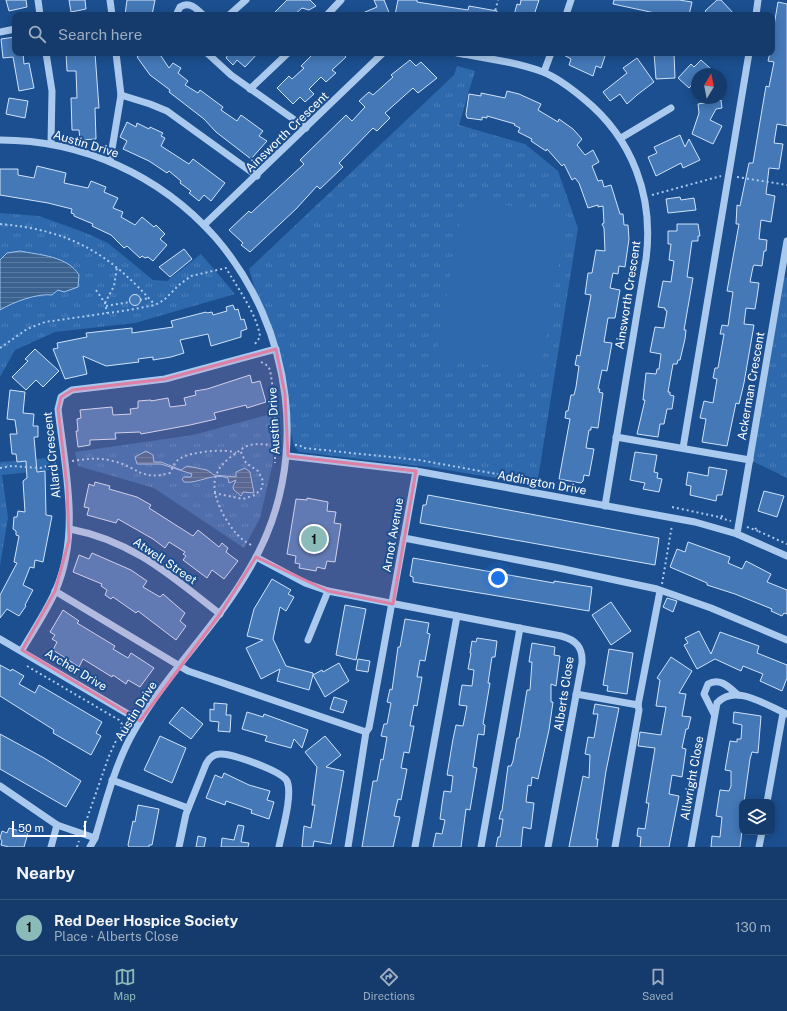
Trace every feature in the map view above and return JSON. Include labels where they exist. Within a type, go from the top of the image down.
[{"type":"street","points":[[38,0],[40,12]]},
{"type":"street","points":[[110,0],[112,12]]},
{"type":"street","points":[[232,12],[246,0]]},
{"type":"street","points":[[330,12],[341,0]]},
{"type":"street","points":[[567,12],[571,0]]},
{"type":"street","points":[[756,12],[758,0]]},
{"type":"street","points":[[178,12],[180,7],[186,5],[195,7],[200,12]]},
{"type":"street","points":[[0,32],[12,30]]},
{"type":"street","points":[[46,56],[52,91],[51,144]]},
{"type":"street","points":[[110,162],[121,95],[116,56]]},
{"type":"street","points":[[210,56],[221,67],[250,89],[306,128]]},
{"type":"street","points":[[250,89],[285,56]]},
{"type":"street","name":"Ainsworth Crescent","points":[[204,225],[257,176],[380,56]]},
{"type":"street","name":"Ainsworth Crescent","points":[[471,56],[544,72],[567,86],[590,104],[607,120],[621,138],[638,174],[645,196],[649,233],[646,259],[605,506]]},
{"type":"street","points":[[544,72],[550,56]]},
{"type":"street","points":[[683,448],[748,56]]},
{"type":"street","points":[[121,95],[167,111],[257,176]]},
{"type":"street","points":[[621,138],[671,108]]},
{"type":"street","name":"Austin Drive","points":[[0,140],[51,144],[110,162],[166,192],[204,225],[227,251],[253,290],[266,319],[276,349],[285,394],[288,456],[274,510],[256,557],[220,614],[179,665],[140,721],[128,743],[112,780],[95,838],[90,847]]},
{"type":"street","name":"Ackerman Crescent","points":[[737,534],[787,241]]},
{"type":"street","name":"Allard Crescent","points":[[22,650],[55,591],[65,558],[70,529],[58,402],[66,393],[72,390],[165,379],[276,349]]},
{"type":"street","points":[[616,437],[750,460]]},
{"type":"street","name":"Addington Drive","points":[[288,456],[416,471],[674,518],[737,534],[787,556]]},
{"type":"street","name":"Arnot Avenue","points":[[348,847],[366,732],[392,604],[416,471]]},
{"type":"street","name":"Atwell Street","points":[[70,529],[115,542],[136,552],[168,574],[220,614]]},
{"type":"street","points":[[404,538],[559,568],[657,589],[711,608],[787,640]]},
{"type":"street","name":"Alberts Close","points":[[256,557],[305,583],[328,591],[561,636],[574,641],[579,646],[582,657],[548,847]]},
{"type":"street","points":[[55,591],[188,671],[366,732]]},
{"type":"street","points":[[308,640],[328,591]]},
{"type":"street","points":[[615,847],[639,710],[638,705],[660,591]]},
{"type":"street","points":[[415,847],[457,616]]},
{"type":"street","points":[[481,847],[520,628]]},
{"type":"street","name":"Archer Drive","points":[[0,639],[22,650],[140,721]]},
{"type":"street","points":[[714,714],[704,694],[708,684],[716,681],[722,682],[738,695],[785,714],[768,799]]},
{"type":"street","points":[[576,694],[638,705]]},
{"type":"street","name":"Allwright Close","points":[[691,847],[717,703],[721,699],[730,695],[738,695]]},
{"type":"street","points":[[179,847],[188,808],[206,764],[210,757],[215,755],[233,756],[280,773],[287,780],[289,793],[279,847]]},
{"type":"street","points":[[112,780],[188,808]]},
{"type":"street","points":[[0,786],[57,825],[95,838]]},
{"type":"street","points":[[51,847],[57,825]]},
{"type":"street","points":[[759,847],[761,835]]},
{"type":"street","name":"Austin Drive","points":[[95,838],[95,847]]},
{"type":"path","points":[[495,12],[498,0]]},
{"type":"path","points":[[645,196],[725,175]]},
{"type":"path","points":[[733,177],[787,185]]},
{"type":"path","points":[[0,224],[35,228],[71,239],[91,249],[133,280],[156,305]]},
{"type":"path","points":[[105,303],[114,286],[117,267]]},
{"type":"path","points":[[0,348],[28,330],[45,322],[156,305],[164,300],[191,276],[226,268],[241,293],[258,329],[260,337],[255,344]]},
{"type":"path","points":[[96,290],[105,303],[107,313]]},
{"type":"path","points":[[140,300],[149,298]]},
{"type":"path","points":[[106,306],[130,302]]},
{"type":"path","points":[[261,362],[268,366],[271,374],[275,401],[275,463]]},
{"type":"path","points":[[251,545],[241,539],[232,530],[216,501],[214,493],[215,478],[226,460],[240,450],[253,445],[280,446]]},
{"type":"path","points":[[298,445],[304,448],[426,461],[530,480]]},
{"type":"path","points":[[69,462],[89,458],[105,459],[114,461],[148,476],[154,476],[171,471],[174,465],[181,458],[188,455],[227,450],[236,453]]},
{"type":"path","points":[[214,493],[243,499],[254,495],[262,488],[263,481],[258,471],[246,463],[240,450]]},
{"type":"path","points":[[0,468],[12,466],[40,468],[59,463]]},
{"type":"path","points":[[672,507],[719,517],[723,516]]},
{"type":"path","points":[[660,591],[668,541],[674,518]]},
{"type":"path","points":[[755,528],[758,531],[787,544]]},
{"type":"path","points":[[26,665],[119,720],[122,724],[121,730],[109,756],[78,847]]},
{"type":"highlighted area","points":[[276,349],[285,394],[288,456],[416,471],[393,604],[328,591],[256,557],[220,614],[140,721],[22,650],[55,591],[69,540],[67,487],[58,409],[61,397],[72,390],[165,379]]},
{"type":"green space","points":[[457,66],[475,71],[459,125],[525,144],[558,171],[578,228],[537,485],[429,467],[299,452],[294,446],[272,348],[249,269],[454,75]]},
{"type":"green space","points":[[465,198],[567,216],[539,374],[436,355]]},
{"type":"green space","points":[[0,213],[39,216],[86,233],[108,243],[153,280],[167,281],[201,254],[235,294],[135,323],[55,332],[15,350],[0,377]]},
{"type":"green space","points":[[781,277],[787,278],[787,478],[750,460]]},
{"type":"green space","points":[[271,414],[273,462],[260,518],[244,548],[154,488],[78,466],[75,452],[193,435]]},
{"type":"green space","points":[[48,458],[50,470],[2,475],[8,518],[0,565],[0,462]]},
{"type":"shaded area","points":[[20,251],[52,257],[68,264],[79,275],[78,287],[64,292],[58,290],[52,295],[40,295],[26,299],[0,310],[0,260],[7,253]]},
{"type":"shaded area","points":[[146,451],[153,455],[154,462],[161,462],[181,470],[187,466],[207,470],[214,475],[236,477],[236,472],[245,468],[250,472],[254,493],[243,492],[241,496],[234,490],[233,487],[236,480],[229,483],[228,478],[217,476],[184,482],[182,479],[184,477],[191,477],[192,474],[161,464],[137,464],[135,457]]},
{"type":"building","points":[[6,0],[26,0],[27,7],[9,11]]},
{"type":"building","points":[[69,0],[85,0],[86,9],[71,12]]},
{"type":"building","points":[[127,0],[155,0],[153,12],[125,12]]},
{"type":"building","points":[[287,0],[310,0],[316,6],[309,10],[302,8],[297,12],[275,12]]},
{"type":"building","points":[[374,0],[384,0],[389,12],[365,12],[377,7]]},
{"type":"building","points":[[398,0],[417,0],[417,2],[468,10],[469,6],[497,11],[497,12],[396,12]]},
{"type":"building","points":[[521,0],[539,0],[535,12],[515,12],[517,4],[520,5]]},
{"type":"building","points":[[614,0],[679,0],[692,2],[690,12],[650,12],[613,4]]},
{"type":"building","points":[[717,0],[721,0],[732,12],[706,12],[705,11]]},
{"type":"building","points":[[778,2],[787,4],[787,126],[777,124],[774,143],[783,144],[779,169],[769,168],[766,194],[775,196],[771,222],[761,220],[759,239],[767,240],[766,251],[764,251],[762,266],[754,265],[750,282],[759,283],[755,309],[746,308],[744,324],[754,325],[744,383],[739,404],[736,403],[727,446],[702,442],[706,419],[700,418],[704,401],[713,403],[717,379],[713,378],[715,368],[718,368],[724,334],[720,334],[722,325],[728,326],[733,292],[727,291],[739,224],[736,224],[737,205],[740,206],[749,163],[753,163],[766,86],[769,87],[774,62],[768,61],[769,56],[775,56],[775,20]]},
{"type":"building","points":[[12,37],[12,56],[23,56],[24,64],[29,63],[34,88],[19,91],[13,57],[3,58],[1,39]]},
{"type":"building","points":[[66,56],[95,56],[99,108],[95,108],[96,139],[80,140],[79,130],[72,130],[71,98],[77,98],[76,71],[67,71]]},
{"type":"building","points":[[161,56],[169,68],[173,63],[181,68],[178,73],[188,81],[185,85],[198,93],[200,90],[223,107],[221,110],[237,121],[241,115],[263,131],[259,136],[267,141],[251,159],[216,132],[204,119],[150,75],[137,57]]},
{"type":"building","points":[[227,56],[255,56],[245,67],[237,60],[233,65],[226,58]]},
{"type":"building","points":[[311,56],[346,57],[332,70],[336,73],[326,82],[321,77],[309,89],[314,94],[305,102],[300,97],[293,104],[277,88],[289,76],[292,79],[304,68],[301,66]]},
{"type":"building","points":[[566,56],[605,56],[601,68],[596,66],[593,76],[569,65],[571,59]]},
{"type":"building","points":[[654,56],[674,56],[675,78],[656,79]]},
{"type":"building","points":[[637,58],[654,82],[627,104],[620,94],[610,101],[603,92],[627,73],[623,68]]},
{"type":"building","points":[[410,60],[416,66],[421,62],[437,78],[418,93],[413,88],[385,113],[390,118],[377,131],[373,128],[339,163],[343,167],[320,189],[317,186],[296,209],[250,252],[241,245],[243,243],[229,230],[249,211],[251,213],[304,164],[300,160],[346,115],[352,121],[365,107],[359,101],[369,92],[373,95],[393,77],[391,75]]},
{"type":"building","points":[[701,60],[710,68],[691,68],[691,86],[689,88],[678,78],[691,64],[694,67]]},
{"type":"building","points":[[507,91],[519,94],[541,104],[538,110],[558,122],[559,119],[573,129],[582,139],[577,145],[585,155],[593,150],[599,162],[592,166],[598,181],[602,180],[604,187],[611,185],[620,214],[623,214],[624,225],[628,225],[629,239],[625,267],[619,266],[618,274],[613,273],[610,288],[620,290],[615,318],[608,318],[604,342],[612,343],[607,371],[602,370],[598,389],[600,389],[599,392],[603,393],[598,428],[591,427],[591,430],[589,430],[586,448],[594,449],[589,476],[584,475],[581,483],[559,479],[570,419],[565,418],[566,411],[568,411],[571,395],[574,395],[576,387],[579,366],[575,365],[577,355],[580,356],[591,295],[585,294],[588,273],[592,273],[596,250],[605,251],[604,228],[602,224],[604,223],[603,206],[598,207],[598,205],[588,208],[579,183],[575,178],[572,180],[564,164],[562,166],[547,149],[546,151],[531,141],[532,139],[518,132],[520,128],[514,125],[515,124],[487,116],[487,118],[482,117],[482,120],[467,118],[466,114],[469,94],[481,96],[481,93],[505,98]]},
{"type":"building","points":[[9,98],[28,101],[25,118],[6,114]]},
{"type":"building","points":[[698,104],[722,104],[722,108],[716,109],[710,120],[722,126],[713,144],[692,134],[699,113]]},
{"type":"building","points":[[127,122],[136,127],[137,123],[149,129],[150,127],[163,133],[161,136],[165,138],[161,146],[189,164],[193,159],[225,183],[211,201],[204,195],[199,201],[189,193],[191,191],[180,183],[181,181],[169,171],[167,173],[149,161],[123,149],[127,141],[120,137]]},
{"type":"building","points":[[680,135],[685,147],[689,139],[700,160],[683,168],[681,163],[656,176],[648,157],[657,153],[654,147]]},
{"type":"building","points":[[37,166],[66,173],[64,183],[88,188],[91,181],[106,187],[104,192],[118,198],[113,208],[123,212],[121,217],[135,225],[142,217],[154,227],[156,225],[165,234],[160,239],[167,245],[153,261],[148,257],[145,258],[142,256],[140,258],[127,246],[124,248],[111,235],[92,226],[93,224],[74,216],[74,214],[71,213],[72,209],[48,203],[0,195],[0,169],[18,169],[18,175],[34,178]]},
{"type":"building","points":[[680,197],[681,200],[694,198],[696,210],[668,213],[666,199]]},
{"type":"building","points":[[677,224],[698,224],[700,236],[698,236],[698,241],[692,241],[687,277],[693,278],[684,330],[686,330],[685,339],[680,360],[678,360],[677,364],[673,364],[668,392],[670,392],[670,395],[674,396],[672,409],[667,409],[664,424],[660,424],[658,437],[637,434],[645,400],[643,400],[646,373],[656,374],[657,369],[659,369],[661,354],[650,352],[655,327],[664,328],[667,311],[665,308],[658,307],[663,281],[671,282],[674,261],[669,260],[671,244],[668,244],[668,231],[677,231]]},
{"type":"building","points":[[184,249],[192,259],[170,277],[159,267]]},
{"type":"building","points":[[133,295],[137,295],[139,296],[139,304],[133,305],[130,302],[130,298]]},
{"type":"building","points":[[233,305],[235,310],[238,309],[241,320],[244,319],[247,329],[241,331],[241,337],[211,346],[208,334],[180,340],[184,353],[171,357],[153,360],[153,357],[138,359],[139,362],[106,366],[83,356],[87,374],[65,379],[53,349],[58,348],[57,343],[87,337],[86,333],[132,328],[132,333],[173,327],[171,321],[206,312],[212,312],[213,315],[227,311],[226,307]]},
{"type":"building","points":[[35,349],[59,371],[43,387],[36,380],[26,390],[12,377],[28,361],[25,359]]},
{"type":"building","points":[[250,375],[252,383],[260,381],[266,402],[247,408],[246,405],[214,413],[216,419],[190,425],[141,434],[140,432],[115,433],[116,439],[90,440],[90,445],[78,447],[76,431],[78,431],[77,419],[81,418],[80,410],[112,407],[113,415],[131,414],[130,409],[138,408],[138,401],[151,401],[168,398],[170,407],[186,405],[184,398],[196,395],[195,391],[207,389]]},
{"type":"building","points":[[10,390],[25,392],[23,413],[34,414],[33,426],[38,426],[38,437],[34,437],[37,472],[45,471],[46,515],[52,516],[43,562],[35,560],[34,568],[30,567],[23,585],[33,590],[25,605],[26,606],[19,616],[7,609],[0,618],[0,595],[17,563],[14,562],[19,536],[16,535],[16,531],[13,529],[14,517],[17,517],[18,511],[25,512],[23,481],[27,478],[26,461],[17,462],[16,454],[12,454],[10,434],[17,434],[15,420],[7,419]]},
{"type":"building","points":[[635,452],[657,455],[654,472],[658,473],[657,478],[662,479],[659,492],[643,489],[645,483],[630,480]]},
{"type":"building","points":[[709,467],[727,470],[722,495],[717,495],[716,501],[690,495],[691,486],[686,485],[688,472],[708,476]]},
{"type":"building","points":[[95,482],[110,486],[109,489],[137,497],[151,505],[149,508],[193,536],[198,530],[219,547],[222,543],[228,548],[226,552],[238,561],[224,579],[212,570],[207,578],[183,560],[186,556],[183,554],[185,552],[169,542],[165,548],[153,539],[118,519],[116,523],[87,515],[89,508],[84,507],[89,484],[94,486]]},
{"type":"building","points":[[764,491],[784,496],[777,517],[758,511]]},
{"type":"building","points":[[428,495],[659,538],[655,565],[420,523],[423,505],[426,505]]},
{"type":"building","points":[[307,498],[328,502],[327,511],[336,512],[334,523],[341,524],[335,562],[327,561],[325,569],[317,567],[316,571],[299,568],[300,564],[295,563],[296,556],[287,554],[296,499],[307,500]]},
{"type":"building","points":[[688,542],[730,557],[728,563],[742,569],[746,561],[771,574],[767,582],[787,590],[787,614],[784,613],[782,616],[771,611],[772,609],[735,594],[707,585],[707,583],[670,567],[677,549],[685,552]]},
{"type":"building","points":[[92,553],[131,570],[147,581],[143,587],[160,597],[163,594],[185,613],[180,621],[186,626],[176,640],[138,611],[136,613],[113,597],[111,599],[105,595],[107,590],[101,586],[102,584],[73,572],[79,555],[89,559]]},
{"type":"building","points":[[413,558],[554,583],[554,581],[592,587],[589,611],[413,582],[413,577],[410,576]]},
{"type":"building","points":[[272,579],[291,590],[288,594],[294,597],[286,611],[280,607],[273,639],[286,666],[313,673],[309,690],[277,681],[280,669],[261,679],[246,648],[263,640],[247,636],[254,609]]},
{"type":"building","points":[[667,598],[677,601],[673,612],[663,607]]},
{"type":"building","points":[[611,602],[631,631],[611,645],[592,615]]},
{"type":"building","points":[[345,605],[366,609],[356,660],[336,655]]},
{"type":"building","points":[[63,610],[79,621],[77,623],[115,646],[113,649],[128,658],[131,653],[154,668],[140,687],[128,680],[126,684],[113,675],[112,677],[83,659],[79,667],[53,650],[57,642],[52,639],[55,635],[50,632]]},
{"type":"building","points":[[405,619],[429,623],[427,633],[430,634],[425,661],[420,660],[417,677],[422,677],[417,706],[414,705],[410,726],[414,726],[409,753],[404,752],[401,768],[407,769],[401,800],[398,799],[394,816],[400,817],[393,847],[362,847],[373,781],[377,781],[381,759],[383,760],[387,737],[381,736],[384,724],[387,724],[391,703],[387,702],[390,689],[392,690],[398,647],[400,647]]},
{"type":"building","points":[[699,631],[711,654],[720,632],[759,646],[757,653],[787,665],[787,678],[782,691],[760,681],[763,674],[743,666],[741,671],[715,659],[697,669],[684,645],[688,643],[685,638]]},
{"type":"building","points":[[477,638],[497,641],[495,657],[492,657],[488,683],[490,683],[483,724],[485,725],[484,735],[478,734],[473,767],[477,768],[470,810],[466,809],[461,847],[433,847],[436,833],[442,834],[445,820],[440,819],[444,791],[451,792],[453,776],[447,775],[453,739],[456,725],[463,726],[467,706],[459,705],[460,696],[462,685],[472,686],[474,670],[468,669],[472,641],[476,642]]},
{"type":"building","points":[[532,643],[555,647],[554,655],[560,656],[556,686],[551,684],[551,702],[553,702],[549,730],[538,779],[532,777],[531,786],[528,785],[526,802],[534,803],[531,829],[523,827],[521,847],[496,847],[498,837],[500,837],[503,819],[499,819],[502,811],[508,766],[511,766],[513,761],[517,738],[519,738],[527,690],[530,690],[532,662],[529,662]]},
{"type":"building","points":[[609,649],[633,653],[627,694],[607,691],[608,686],[603,685]]},
{"type":"building","points":[[671,657],[692,671],[679,693],[686,694],[682,716],[691,717],[688,729],[686,729],[682,748],[686,749],[682,777],[672,775],[669,794],[679,796],[669,847],[640,847],[641,837],[637,836],[638,828],[645,829],[649,803],[646,803],[655,748],[638,746],[640,732],[661,735],[666,707],[656,706],[660,680],[657,678]]},
{"type":"building","points":[[358,659],[370,661],[368,672],[356,670]]},
{"type":"building","points":[[339,663],[349,681],[325,697],[313,675],[322,670],[323,672]]},
{"type":"building","points":[[0,665],[11,671],[12,669],[24,676],[19,684],[35,693],[39,685],[102,722],[96,733],[101,736],[91,755],[53,733],[54,730],[0,696]]},
{"type":"building","points":[[334,697],[347,701],[343,713],[330,709]]},
{"type":"building","points":[[214,703],[227,704],[226,715],[231,715],[230,732],[218,731],[219,722],[210,721],[210,709],[214,710]]},
{"type":"building","points":[[595,704],[619,708],[606,771],[596,839],[598,839],[597,847],[569,847],[583,776],[589,778],[590,755],[585,754],[588,737],[594,738],[598,714],[593,714]]},
{"type":"building","points":[[182,707],[203,724],[191,739],[169,723]]},
{"type":"building","points":[[247,712],[263,717],[264,714],[308,730],[302,748],[294,739],[291,748],[265,741],[267,736],[242,729]]},
{"type":"building","points":[[734,712],[761,716],[758,753],[752,752],[744,799],[739,799],[739,835],[742,835],[740,847],[711,847],[712,836],[720,837],[722,817],[716,816],[720,790],[729,791],[731,786],[731,771],[725,770],[730,741],[737,742],[737,739],[741,739],[742,725],[733,723]]},
{"type":"building","points":[[0,734],[44,758],[81,781],[66,807],[0,769]]},
{"type":"building","points":[[160,736],[186,748],[172,783],[144,770]]},
{"type":"building","points":[[325,736],[341,755],[326,767],[344,771],[331,844],[314,841],[313,847],[302,847],[304,826],[311,828],[315,805],[312,805],[317,767],[305,752]]},
{"type":"building","points":[[224,773],[249,785],[270,791],[267,800],[274,802],[269,819],[251,813],[252,810],[226,801],[225,805],[206,798],[215,775],[222,778]]},
{"type":"building","points":[[138,805],[159,809],[152,845],[149,845],[149,847],[129,847],[128,845],[133,821],[135,822]]},
{"type":"building","points":[[238,825],[244,826],[241,842],[249,843],[248,847],[221,847],[222,838],[234,840]]},
{"type":"building","points":[[9,828],[28,833],[24,847],[9,847],[1,845],[2,841],[0,838],[2,831],[7,833]]},
{"type":"building","points":[[198,836],[206,838],[204,847],[196,847]]},
{"type":"place","name":"Red Deer Hospice Society","points":[[314,539]]}]
